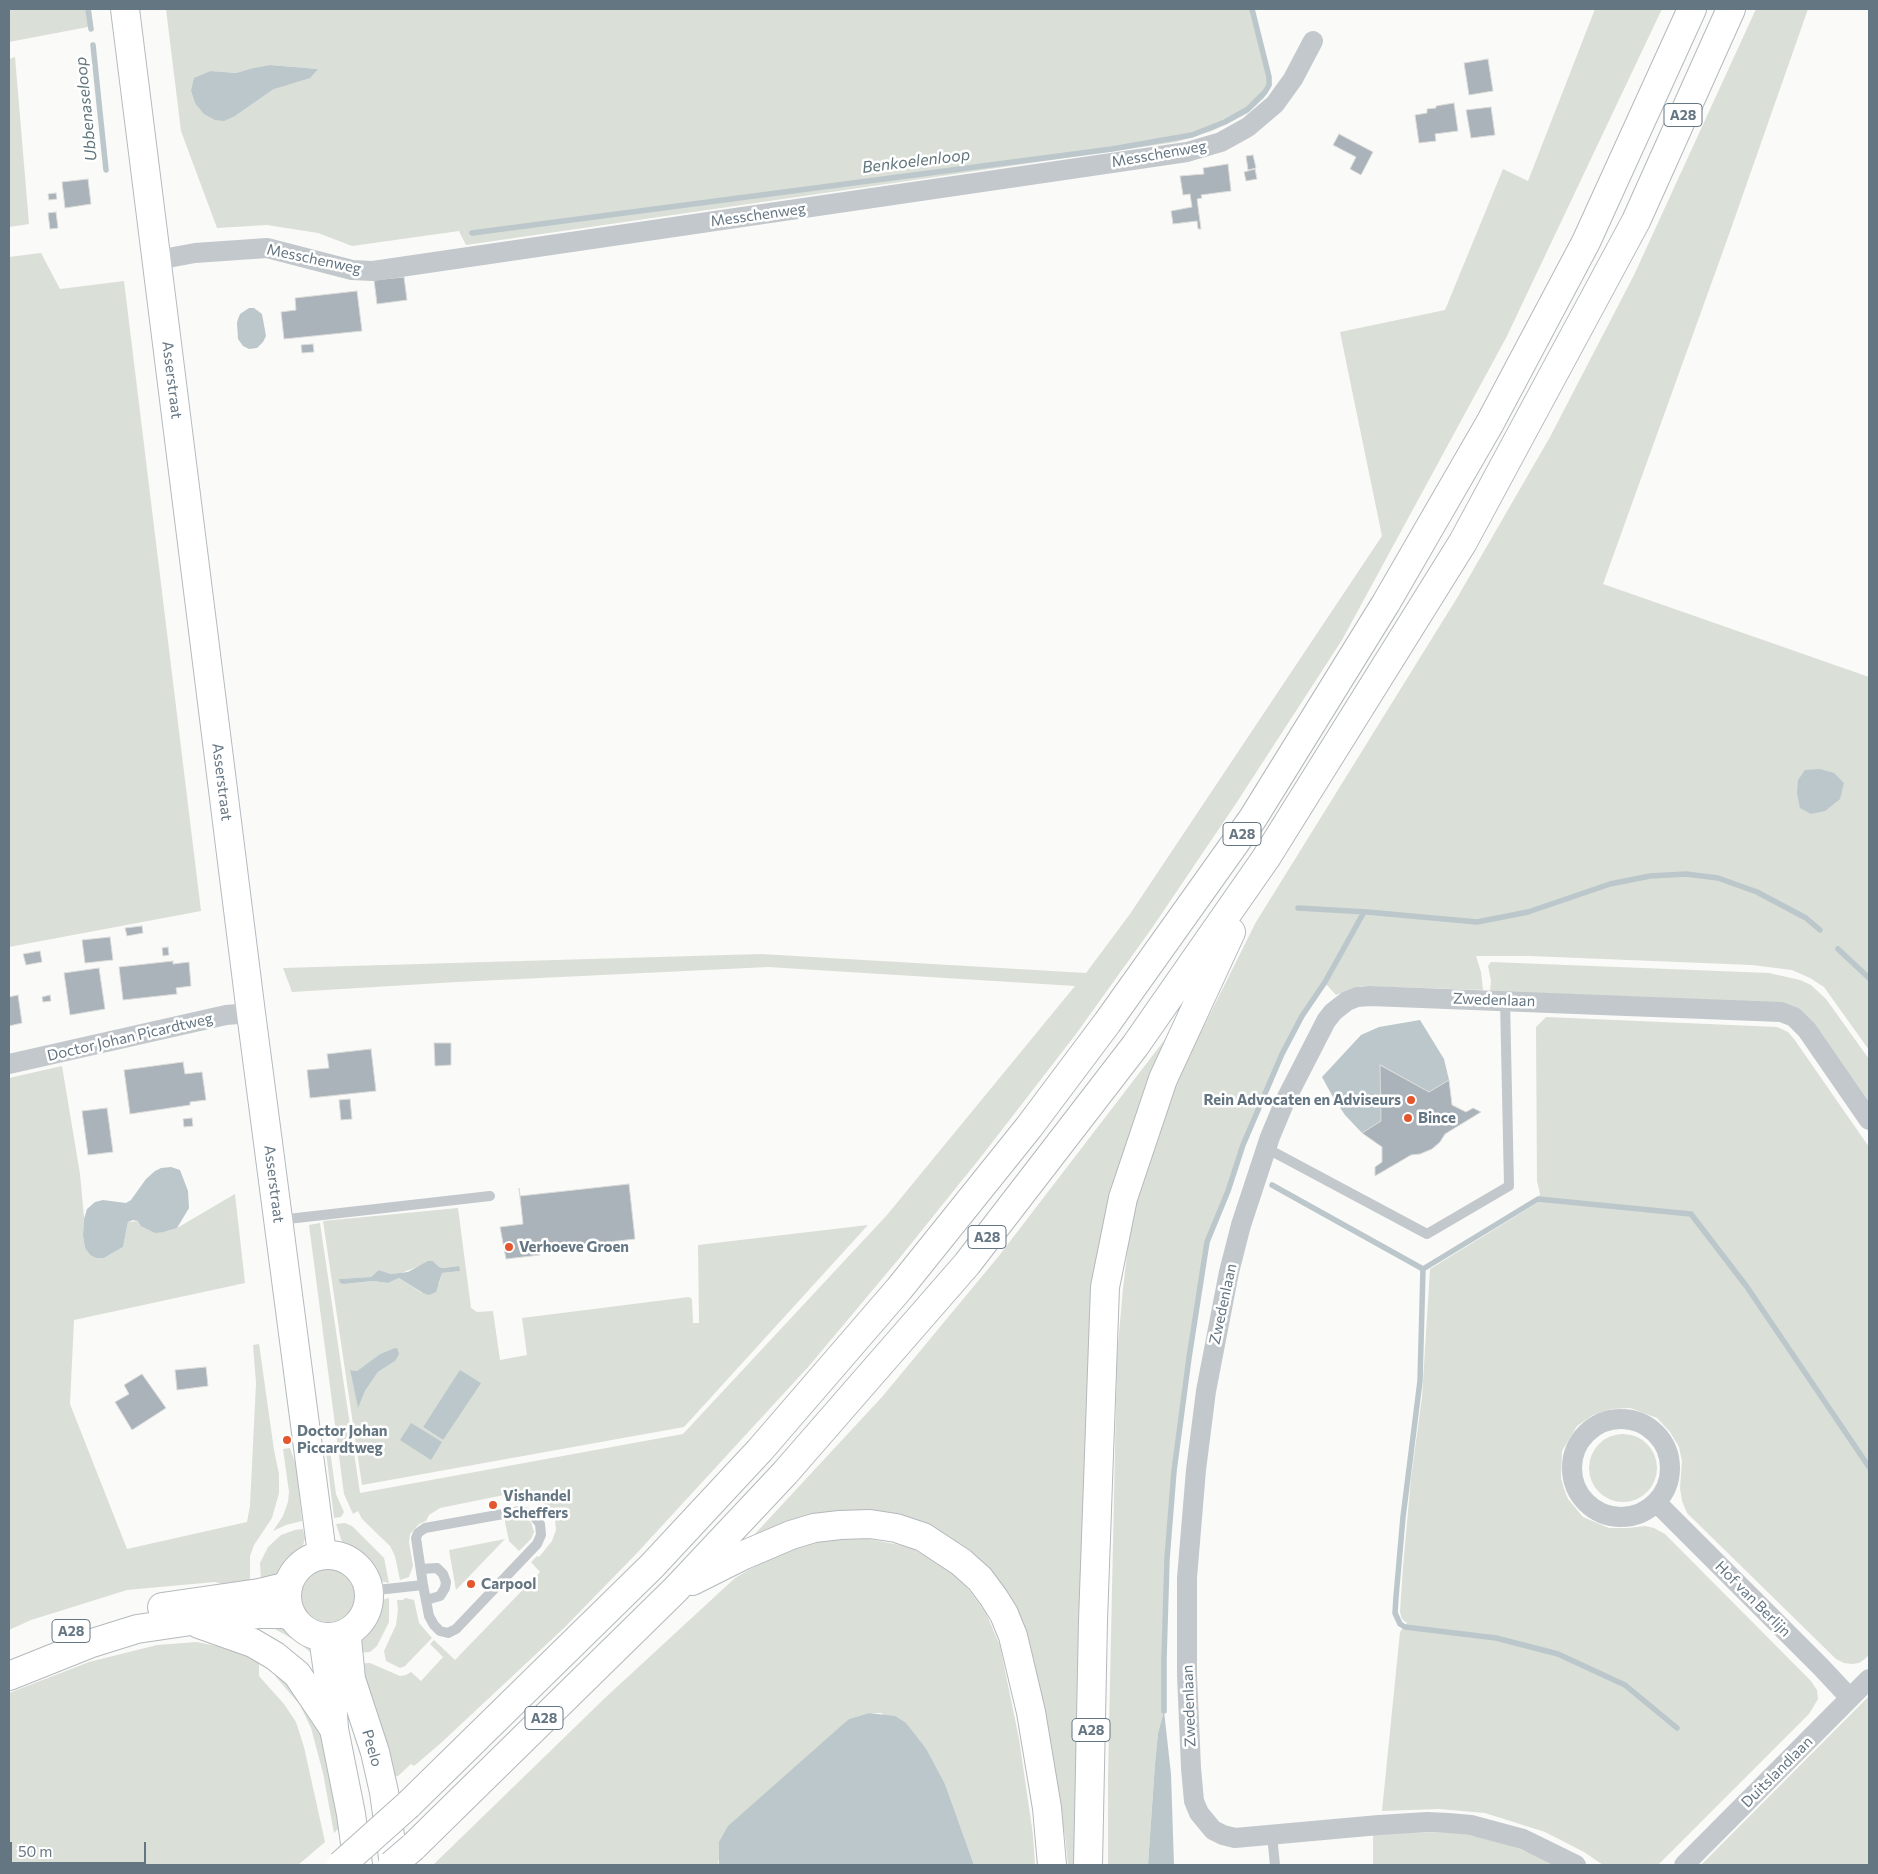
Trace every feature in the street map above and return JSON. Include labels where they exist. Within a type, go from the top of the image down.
[{"type":"main road","name":"Asserstraat","points":[[125,9],[251,1013],[322,1554]]},
{"type":"main road","name":"A28","points":[[341,1865],[408,1805],[645,1573],[760,1450],[905,1281],[1029,1126],[1107,1024],[1253,818],[1386,603],[1490,423],[1586,242],[1692,9]]},
{"type":"main road","name":"A28","points":[[400,1859],[675,1590],[785,1473],[967,1264],[1135,1046],[1266,858],[1463,542],[1636,221],[1731,9]]},
{"type":"main road","name":"A28","points":[[1088,1865],[1093,1622],[1105,1287],[1123,1198],[1163,1079],[1266,858]]},
{"type":"main road","name":"A28","points":[[675,1590],[791,1535],[814,1528],[840,1525],[870,1524],[896,1528],[923,1537],[961,1562],[980,1579],[994,1598],[1004,1614],[1013,1636],[1031,1712],[1047,1808],[1052,1865]]},
{"type":"main road","points":[[322,1554],[339,1555],[352,1562],[362,1571],[367,1581],[369,1602],[365,1613],[358,1624],[336,1635],[311,1633],[300,1626],[292,1616],[288,1605],[288,1586],[291,1577],[308,1560],[322,1554]]},
{"type":"main road","name":"A28","points":[[9,1655],[103,1619],[205,1600],[259,1593],[288,1586]]},
{"type":"main road","name":"A28","points":[[9,1676],[89,1644],[138,1629],[190,1621],[259,1614],[292,1616]]},
{"type":"main road","name":"A28","points":[[190,1621],[253,1643],[275,1656],[298,1674],[334,1729]]},
{"type":"main road","points":[[336,1635],[332,1700],[334,1729],[351,1814],[358,1865]]},
{"type":"main road","name":"Peelo","points":[[336,1635],[347,1639],[351,1678],[374,1752],[400,1859]]},
{"type":"street","name":"Messchenweg","points":[[157,260],[195,253],[267,248],[352,270],[373,271],[1187,152],[1221,142],[1248,127],[1275,104],[1293,79],[1312,40]]},
{"type":"street","name":"Zwedenlaan","points":[[1576,1865],[1523,1839],[1471,1825],[1427,1822],[1235,1838],[1213,1830],[1199,1813],[1194,1801],[1191,1768],[1187,1675],[1187,1578],[1196,1470],[1206,1391],[1229,1272],[1240,1225],[1266,1148],[1286,1101],[1332,1012],[1357,997],[1370,996],[1781,1012],[1794,1017],[1807,1030],[1869,1120]]},
{"type":"street","name":"Doctor Johan Picardtweg","points":[[9,1064],[226,1015],[251,1013]]},
{"type":"street","points":[[1611,1420],[1634,1420],[1648,1427],[1660,1438],[1668,1451],[1671,1466],[1669,1482],[1656,1502],[1649,1509],[1633,1516],[1616,1518],[1599,1513],[1585,1503],[1576,1488],[1572,1472],[1573,1455],[1580,1440],[1590,1429],[1611,1420]]},
{"type":"street","name":"Hof van Berlijn","points":[[1656,1502],[1850,1698]]},
{"type":"street","name":"Duitslandlaan","points":[[1684,1865],[1869,1678]]},
{"type":"lane","points":[[1266,1148],[1427,1234],[1509,1186],[1505,1000]]},
{"type":"lane","points":[[278,1220],[490,1196]]},
{"type":"lane","points":[[520,1511],[532,1514],[540,1524],[541,1535],[537,1544],[456,1629],[448,1633],[440,1631],[429,1616],[421,1569],[416,1538],[418,1533],[425,1528],[520,1511]]},
{"type":"lane","points":[[421,1569],[437,1568],[443,1574],[446,1582],[440,1596],[426,1600]]},
{"type":"lane","points":[[368,1591],[423,1585]]},
{"type":"lane","points":[[1272,1835],[1275,1865]]},
{"type":"shaded area","points":[[9,9],[91,9],[93,26],[9,42]]},
{"type":"shaded area","points":[[166,9],[1254,9],[1272,85],[1264,98],[1248,113],[1212,131],[1176,142],[466,245],[459,231],[352,246],[318,233],[267,225],[217,228],[181,131]],"holes":[[[270,65],[318,69],[274,89],[235,116],[195,103],[191,91],[211,71],[236,73]]]},
{"type":"shaded area","points":[[1595,9],[1662,9],[1506,338],[1342,640],[1235,805],[1152,928],[1076,1034],[984,1153],[809,1366],[637,1553],[565,1627],[442,1742],[414,1766],[411,1764],[398,1776],[391,1777],[354,1664],[370,1663],[400,1676],[411,1672],[421,1681],[443,1657],[430,1644],[434,1640],[455,1660],[540,1572],[531,1562],[537,1556],[539,1557],[552,1541],[556,1530],[555,1519],[551,1510],[544,1503],[532,1497],[515,1495],[514,1493],[440,1508],[429,1515],[426,1521],[419,1524],[410,1534],[409,1542],[413,1566],[409,1577],[400,1580],[395,1556],[390,1546],[362,1519],[358,1511],[353,1514],[344,1494],[309,1225],[320,1223],[360,1493],[683,1434],[887,1215],[1075,986],[768,967],[292,992],[283,968],[761,954],[1086,973],[1130,914],[1382,536],[1340,332],[1445,310],[1503,169],[1528,181]]},
{"type":"shaded area","points":[[1756,9],[1808,9],[1603,584],[1869,677],[1869,1050],[1824,987],[1792,970],[1752,965],[1530,956],[1476,956],[1481,972],[1483,990],[1362,986],[1336,995],[1325,983],[1302,1016],[1271,1076],[1207,1242],[1174,1471],[1167,1559],[1164,1711],[1158,1733],[1148,1865],[1108,1865],[1108,1777],[1117,1356],[1129,1237],[1141,1180],[1185,1064],[1256,922],[1457,598],[1550,437],[1634,275]]},
{"type":"shaded area","points":[[15,57],[29,224],[9,227],[9,59]]},
{"type":"shaded area","points":[[270,65],[318,69],[310,78],[274,89],[235,116],[224,121],[215,120],[204,114],[195,103],[191,91],[194,78],[211,71],[236,73]]},
{"type":"shaded area","points":[[41,253],[60,289],[124,281],[201,911],[9,947],[9,257]]},
{"type":"shaded area","points":[[249,308],[254,308],[262,314],[266,336],[257,348],[249,349],[243,346],[238,339],[237,323],[240,314]]},
{"type":"shaded area","points":[[1820,769],[1834,773],[1844,783],[1840,799],[1825,811],[1811,814],[1800,808],[1797,794],[1798,780],[1805,770]]},
{"type":"shaded area","points":[[1491,962],[1769,973],[1800,980],[1811,985],[1826,999],[1869,1059],[1869,1105],[1807,1019],[1490,991],[1491,981],[1488,966]]},
{"type":"shaded area","points":[[1183,1016],[1135,1128],[1083,1498],[1077,1865],[1068,1865],[1065,1836],[1014,1620],[909,1523],[740,1550],[882,1397],[998,1257]]},
{"type":"shaded area","points":[[1546,1017],[1777,1027],[1788,1032],[1794,1039],[1869,1147],[1869,1654],[1866,1658],[1859,1663],[1852,1664],[1836,1659],[1687,1513],[1682,1501],[1680,1488],[1682,1461],[1679,1447],[1670,1432],[1657,1418],[1630,1408],[1612,1409],[1593,1415],[1577,1426],[1562,1451],[1561,1478],[1564,1489],[1568,1499],[1583,1517],[1609,1528],[1645,1526],[1665,1534],[1811,1681],[1817,1690],[1818,1699],[1809,1714],[1658,1865],[1603,1865],[1584,1852],[1545,1832],[1485,1813],[1439,1809],[1382,1811],[1400,1632],[1407,1623],[1402,1619],[1400,1612],[1411,1478],[1422,1397],[1430,1269],[1537,1203],[1540,1194],[1537,1181],[1536,1027]]},
{"type":"shaded area","points":[[1420,1020],[1444,1059],[1449,1080],[1429,1092],[1381,1065],[1381,1121],[1362,1133],[1345,1115],[1322,1077],[1361,1035],[1379,1027]]},
{"type":"shaded area","points":[[62,1066],[80,1174],[84,1217],[83,1235],[85,1248],[90,1255],[96,1258],[104,1258],[123,1247],[128,1222],[138,1221],[164,1232],[177,1228],[235,1194],[245,1283],[74,1320],[70,1404],[127,1549],[247,1522],[250,1506],[256,1383],[253,1345],[259,1344],[279,1474],[279,1493],[272,1518],[254,1545],[250,1556],[250,1584],[230,1587],[215,1582],[127,1590],[31,1620],[9,1630],[9,1078]]},
{"type":"shaded area","points":[[171,1167],[180,1170],[188,1191],[189,1208],[177,1228],[155,1233],[141,1226],[138,1221],[133,1220],[128,1222],[123,1247],[104,1258],[96,1258],[90,1255],[85,1248],[83,1235],[87,1209],[95,1202],[103,1200],[126,1203],[131,1200],[146,1179],[155,1171]]},
{"type":"shaded area","points":[[458,1208],[471,1308],[477,1312],[493,1311],[500,1360],[527,1355],[522,1318],[689,1297],[692,1299],[693,1323],[699,1323],[698,1245],[868,1225],[684,1427],[362,1485],[323,1221]],"holes":[[[433,1261],[443,1268],[459,1266],[459,1271],[442,1273],[439,1284],[422,1293],[399,1278],[388,1283],[373,1281],[344,1284],[339,1279],[371,1277],[379,1270],[391,1274],[401,1273]],[[392,1349],[395,1361],[378,1372],[365,1391],[358,1407],[350,1370],[357,1371],[380,1354]],[[461,1370],[443,1440],[423,1427]]]},
{"type":"shaded area","points":[[428,1261],[433,1261],[443,1268],[459,1266],[460,1271],[442,1273],[436,1292],[429,1295],[399,1278],[388,1283],[373,1281],[344,1284],[340,1283],[339,1279],[371,1277],[379,1270],[391,1274],[408,1272]]},
{"type":"shaded area","points":[[397,1348],[399,1354],[395,1361],[378,1372],[365,1391],[358,1408],[350,1370],[357,1371],[380,1354]]},
{"type":"shaded area","points":[[460,1370],[481,1383],[443,1440],[423,1427]]},
{"type":"shaded area","points":[[411,1423],[442,1442],[431,1460],[400,1440]]},
{"type":"shaded area","points":[[1623,1434],[1636,1437],[1647,1444],[1654,1455],[1657,1468],[1654,1481],[1647,1492],[1636,1499],[1623,1502],[1610,1499],[1599,1492],[1592,1481],[1589,1468],[1592,1455],[1599,1444],[1610,1437]]},
{"type":"shaded area","points":[[325,1443],[329,1443],[336,1494],[344,1512],[341,1517],[334,1518]]},
{"type":"shaded area","points":[[290,1448],[296,1465],[302,1521],[273,1531],[283,1516],[288,1502],[289,1492],[283,1449]]},
{"type":"shaded area","points":[[520,1518],[531,1522],[534,1532],[531,1539],[519,1551],[509,1541],[505,1520]]},
{"type":"shaded area","points":[[345,1523],[352,1526],[384,1558],[389,1583],[375,1580],[369,1568],[342,1542],[336,1524]]},
{"type":"shaded area","points":[[303,1529],[305,1538],[303,1546],[288,1570],[281,1577],[261,1579],[260,1563],[268,1547],[281,1535]]},
{"type":"shaded area","points":[[859,1537],[909,1547],[946,1567],[966,1586],[986,1613],[1000,1646],[1019,1739],[1033,1835],[1035,1865],[974,1865],[945,1784],[927,1750],[881,1713],[869,1713],[849,1719],[718,1861],[719,1865],[433,1865],[606,1697],[735,1578],[778,1553],[818,1540]]},
{"type":"shaded area","points":[[505,1539],[456,1590],[449,1550]]},
{"type":"shaded area","points":[[323,1568],[333,1568],[343,1572],[351,1580],[355,1595],[351,1610],[343,1618],[333,1622],[323,1622],[313,1618],[305,1610],[301,1600],[301,1590],[305,1580],[313,1572]]},
{"type":"shaded area","points":[[389,1598],[389,1622],[377,1646],[370,1652],[355,1653],[361,1634],[374,1618],[379,1603]]},
{"type":"shaded area","points":[[405,1598],[414,1600],[419,1623],[432,1638],[405,1666],[400,1668],[386,1661],[384,1651],[396,1625],[397,1600]]},
{"type":"shaded area","points":[[266,1624],[288,1624],[311,1644],[316,1657],[298,1642]]},
{"type":"shaded area","points":[[197,1642],[232,1649],[259,1660],[259,1676],[284,1704],[296,1722],[304,1747],[325,1842],[298,1865],[9,1865],[9,1693],[89,1662],[157,1645]]},
{"type":"shaded area","points":[[273,1669],[284,1676],[319,1726],[340,1827],[334,1833],[323,1773],[311,1728],[300,1705],[276,1677]]},
{"type":"shaded area","points":[[1869,1696],[1869,1865],[1701,1865]]},
{"type":"shaded area","points":[[1164,1711],[1171,1774],[1174,1865],[1148,1865],[1158,1733]]},
{"type":"shaded area","points":[[869,1713],[895,1716],[906,1723],[927,1750],[945,1784],[974,1865],[719,1865],[719,1842],[728,1826],[849,1719]]},
{"type":"shaded area","points":[[1408,1832],[1453,1833],[1477,1836],[1505,1843],[1559,1865],[1373,1865],[1373,1834]]},
{"type":"building","points":[[1488,59],[1493,91],[1469,95],[1464,63]]},
{"type":"building","points":[[1454,103],[1458,131],[1435,134],[1436,141],[1419,143],[1415,115],[1427,113],[1427,109],[1436,108],[1436,106]]},
{"type":"building","points":[[1491,107],[1495,135],[1471,138],[1466,110]]},
{"type":"building","points":[[1339,134],[1373,152],[1361,175],[1350,169],[1356,157],[1333,145]]},
{"type":"building","points":[[1253,155],[1256,168],[1248,170],[1246,156]]},
{"type":"building","points":[[1228,164],[1231,191],[1201,195],[1202,198],[1197,199],[1201,229],[1198,229],[1197,221],[1173,224],[1171,211],[1192,207],[1190,194],[1183,195],[1180,176],[1204,174],[1203,168]]},
{"type":"building","points":[[1255,169],[1257,179],[1246,181],[1244,172]]},
{"type":"building","points":[[88,179],[91,204],[65,208],[62,182]]},
{"type":"building","points":[[56,193],[57,199],[49,200],[48,194]]},
{"type":"building","points":[[56,212],[58,228],[50,229],[48,213]]},
{"type":"building","points":[[404,277],[407,300],[377,304],[374,280]]},
{"type":"building","points":[[357,291],[362,331],[284,339],[281,312],[296,310],[295,298]]},
{"type":"building","points":[[313,344],[314,352],[302,353],[301,345]]},
{"type":"building","points":[[142,926],[143,933],[127,936],[125,928]]},
{"type":"building","points":[[110,937],[113,960],[85,963],[82,940]]},
{"type":"building","points":[[168,947],[169,955],[163,956],[162,948]]},
{"type":"building","points":[[40,951],[42,962],[26,965],[23,954]]},
{"type":"building","points":[[173,961],[173,964],[189,962],[191,986],[176,988],[177,994],[123,1000],[119,967]]},
{"type":"building","points":[[99,968],[105,1009],[70,1015],[64,973]]},
{"type":"building","points":[[18,995],[22,1023],[9,1026],[9,997]]},
{"type":"building","points":[[50,995],[51,1001],[43,1002],[42,997]]},
{"type":"building","points":[[434,1043],[451,1043],[451,1065],[435,1066]]},
{"type":"building","points":[[371,1049],[376,1091],[310,1098],[307,1070],[329,1068],[327,1054]]},
{"type":"building","points":[[183,1062],[185,1074],[202,1072],[206,1100],[190,1102],[190,1105],[130,1114],[124,1070]]},
{"type":"building","points":[[1380,1065],[1429,1092],[1449,1080],[1452,1105],[1466,1112],[1473,1108],[1481,1112],[1445,1134],[1432,1149],[1420,1154],[1411,1155],[1375,1176],[1375,1167],[1382,1162],[1382,1147],[1362,1133],[1381,1121]]},
{"type":"building","points":[[350,1099],[352,1119],[341,1120],[339,1100]]},
{"type":"building","points":[[107,1108],[113,1152],[88,1155],[82,1111]]},
{"type":"building","points":[[192,1118],[193,1126],[184,1127],[183,1119]]},
{"type":"building","points":[[629,1184],[635,1239],[539,1250],[540,1255],[506,1259],[500,1227],[523,1224],[519,1188],[520,1196]]},
{"type":"building","points":[[206,1367],[208,1386],[177,1390],[175,1370]]},
{"type":"building","points":[[142,1374],[166,1408],[132,1430],[115,1402],[129,1394],[124,1385]]},
{"type":"waterway","name":"Ubbenaseloop","points":[[88,9],[91,29]]},
{"type":"waterway","name":"Benkoelenloop","points":[[472,233],[1112,149],[1192,135],[1225,122],[1248,109],[1265,92],[1269,85],[1269,77],[1252,9]]},
{"type":"waterway","name":"Ubbenaseloop","points":[[93,45],[106,170]]},
{"type":"waterway","points":[[1298,908],[1477,922],[1528,912],[1610,884],[1650,876],[1686,874],[1718,878],[1757,892],[1806,918],[1820,930]]},
{"type":"waterway","points":[[1164,1711],[1167,1559],[1174,1471],[1207,1242],[1228,1191],[1243,1145],[1282,1054],[1302,1016],[1325,982],[1364,912]]},
{"type":"waterway","points":[[1838,949],[1869,978]]},
{"type":"waterway","points":[[1272,1185],[1423,1269],[1538,1199],[1691,1214],[1747,1287],[1869,1467]]},
{"type":"waterway","points":[[1423,1269],[1420,1381],[1403,1517],[1396,1597],[1395,1613],[1400,1624],[1405,1627],[1496,1638],[1558,1654],[1625,1685],[1677,1728]]},
{"type":"place","name":"Rein Advocaten en Adviseurs","points":[[1411,1100]]},
{"type":"place","name":"Bince","points":[[1408,1118]]},
{"type":"place","name":"Verhoeve Groen","points":[[509,1247]]},
{"type":"place","name":"Doctor Johan Piccardtweg","points":[[287,1440]]},
{"type":"place","name":"Vishandel Scheffers","points":[[493,1505]]},
{"type":"place","name":"Carpool","points":[[471,1584]]}]
